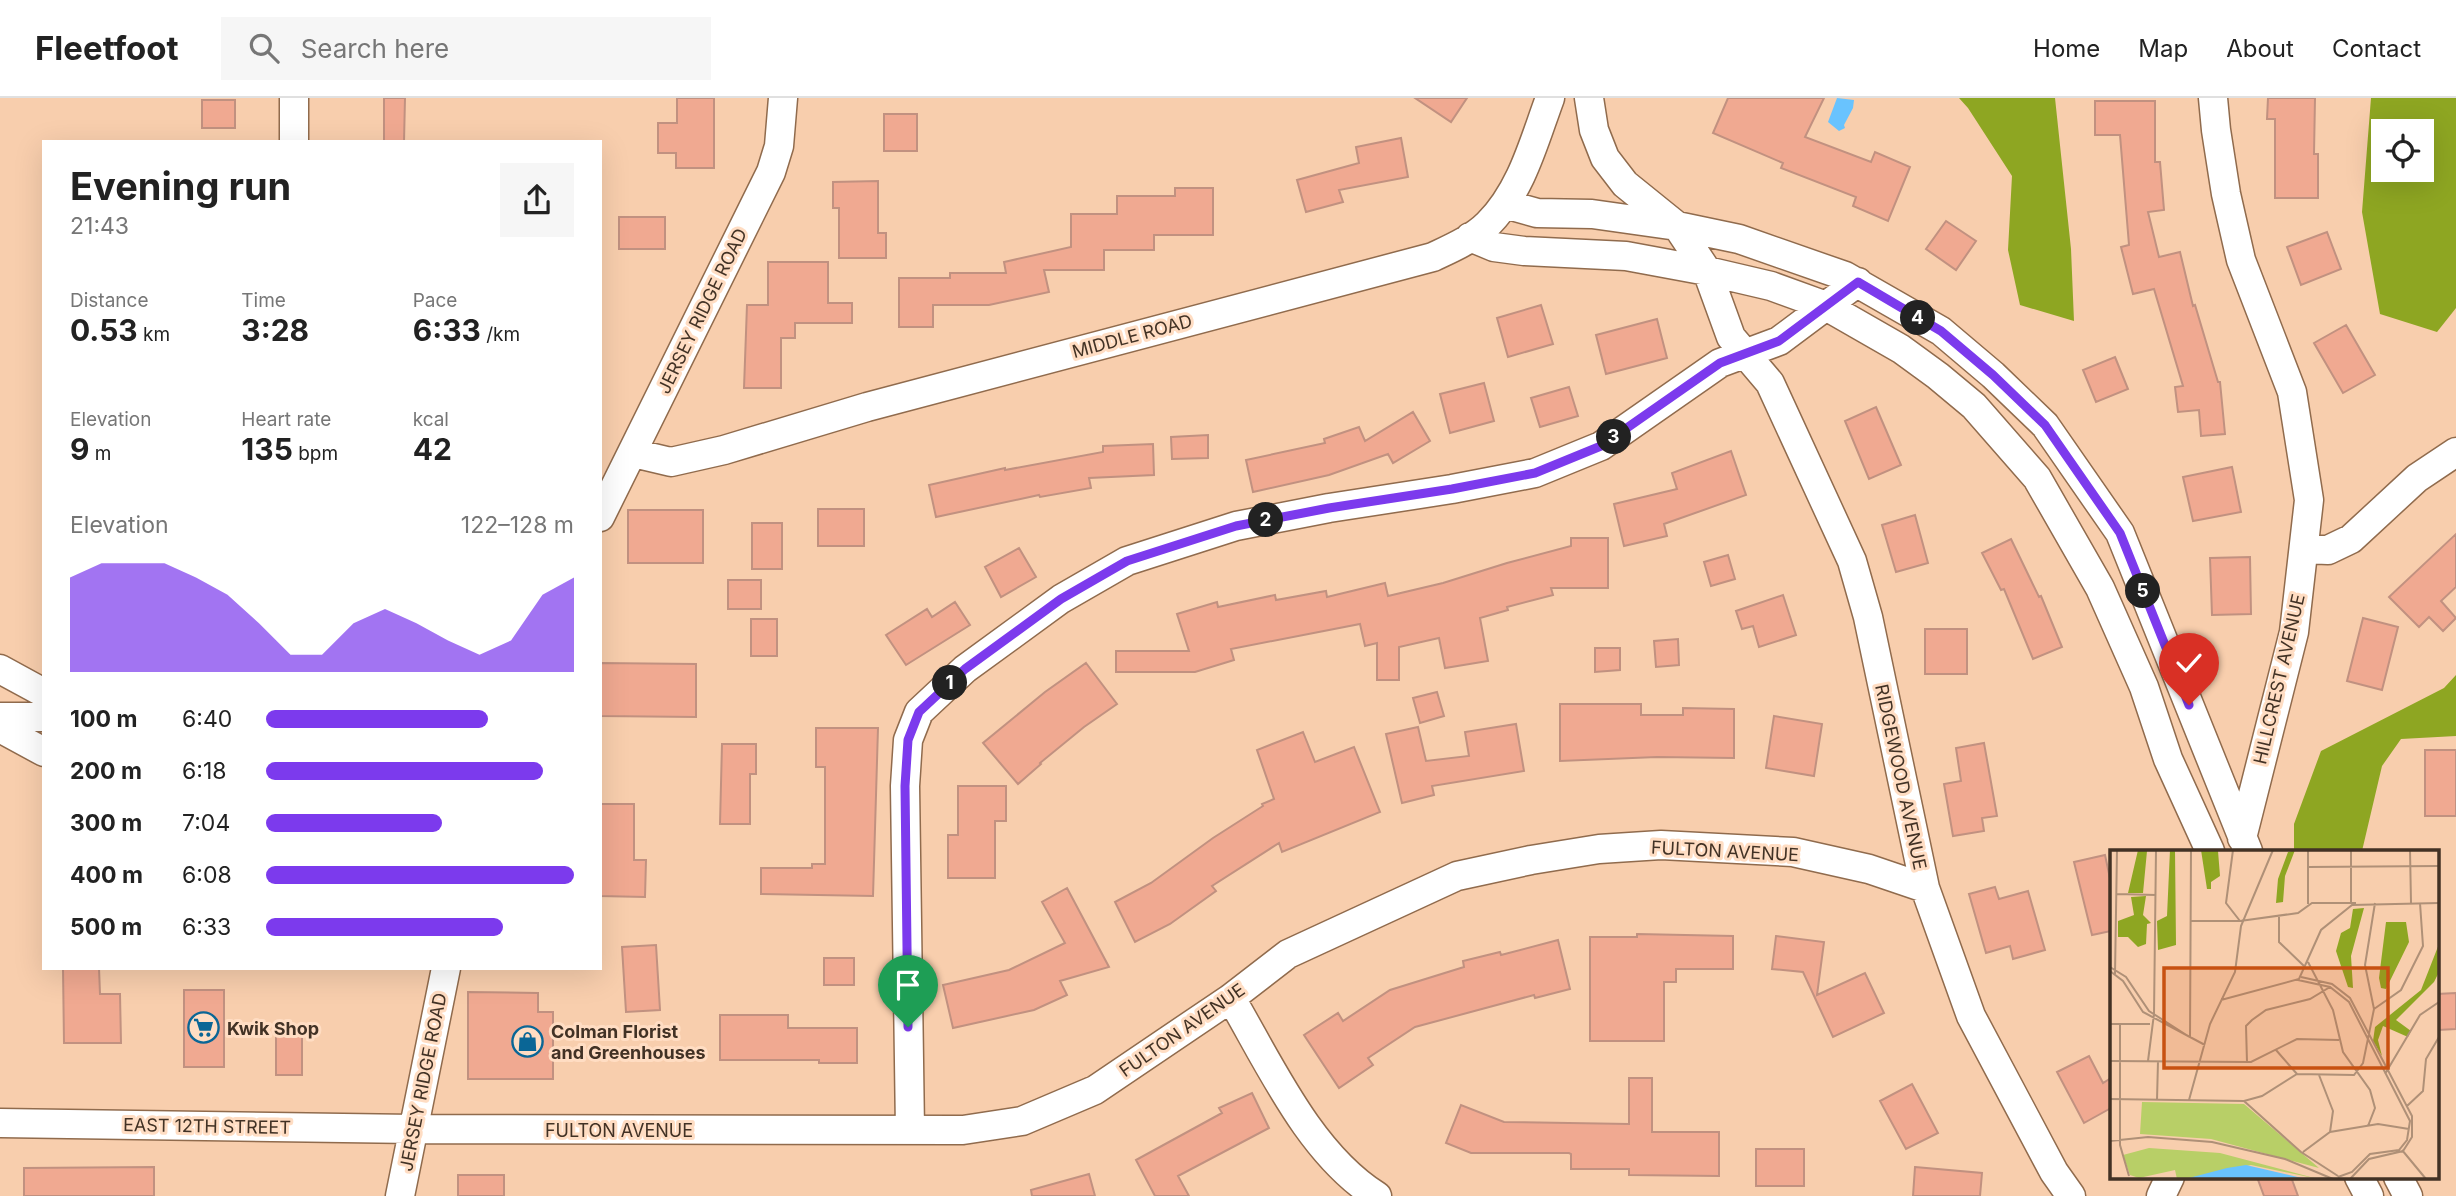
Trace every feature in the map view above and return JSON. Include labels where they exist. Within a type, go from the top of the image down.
[{"type":"street","points":[[294,98],[294,140]]},
{"type":"street","name":"JERSEY RIDGE ROAD","points":[[602,513],[771,172],[779,146],[783,98]]},
{"type":"street","name":"MIDDLE ROAD","points":[[633,453],[671,462],[724,450],[867,407],[1433,257],[1488,225],[1505,204],[1521,176],[1550,98]]},
{"type":"street","points":[[1589,98],[1594,130],[1605,158],[1625,184],[1677,226]]},
{"type":"street","name":"HILLCREST AVENUE","points":[[2213,98],[2224,181],[2241,260],[2292,392],[2309,500],[2294,632],[2244,846]]},
{"type":"street","points":[[1505,204],[1536,213],[1592,214],[1677,226],[1739,239],[1858,282],[1941,331],[1993,375],[2045,425],[2120,533],[2244,846]]},
{"type":"street","name":"RIDGEWOOD AVENUE","points":[[1677,226],[1707,271],[1731,337],[1770,383],[1852,561],[1868,617],[1920,874],[1971,1016],[2054,1172],[2071,1196]]},
{"type":"street","points":[[1470,237],[1494,247],[1524,251],[1626,256],[1771,286],[1826,306],[1901,349],[1938,376],[1974,406],[2037,478],[2100,588],[2144,687],[2168,759],[2210,850]]},
{"type":"street","points":[[910,1130],[905,786],[908,740],[919,712],[965,669],[1050,606],[1127,561],[1236,526],[1535,473],[1601,446],[1720,363],[1779,341],[1858,282]]},
{"type":"street","points":[[2305,550],[2328,550],[2351,539],[2417,478],[2456,452]]},
{"type":"street","points":[[0,669],[42,692]]},
{"type":"street","points":[[0,718],[42,717]]},
{"type":"street","points":[[0,728],[42,751]]},
{"type":"street","name":"FULTON AVENUE","points":[[415,1129],[963,1130],[1022,1121],[1095,1090],[1231,998],[1289,954],[1457,876],[1599,849],[1661,845],[1793,852],[1869,869],[1925,888]]},
{"type":"street","name":"JERSEY RIDGE ROAD","points":[[400,1196],[446,970]]},
{"type":"street","points":[[1231,998],[1288,1097],[1315,1137],[1355,1183],[1377,1196]]},
{"type":"street","name":"EAST 12TH STREET","points":[[0,1123],[415,1129]]},
{"type":"street","points":[[2161,1196],[2170,1178]]},
{"type":"street","points":[[2360,1178],[2369,1196]]},
{"type":"street","points":[[2399,1178],[2408,1196]]},
{"type":"green space","points":[[1959,98],[2055,98],[2071,249],[2074,321],[2020,305],[2008,250],[2012,176]]},
{"type":"green space","points":[[2371,98],[2456,98],[2456,308],[2437,332],[2380,314],[2362,212]]},
{"type":"green space","points":[[2456,675],[2456,736],[2401,739],[2382,766],[2362,850],[2294,850],[2294,824],[2321,751],[2444,688]]},
{"type":"water","points":[[1837,98],[1854,100],[1845,128],[1839,131],[1828,122]]},
{"type":"building","points":[[384,98],[405,98],[404,140],[384,140]]},
{"type":"building","points":[[677,98],[714,98],[714,168],[676,168],[676,153],[658,153],[658,123],[677,123]]},
{"type":"building","points":[[1415,98],[1467,98],[1451,122]]},
{"type":"building","points":[[1728,98],[1824,98],[1805,137],[1871,162],[1875,152],[1910,167],[1888,221],[1853,206],[1856,197],[1781,168],[1783,163],[1713,133]]},
{"type":"building","points":[[2268,98],[2315,98],[2314,154],[2318,154],[2318,198],[2275,198],[2275,119],[2267,119]]},
{"type":"building","points":[[202,100],[235,100],[235,128],[202,128]]},
{"type":"building","points":[[2095,101],[2155,101],[2155,162],[2160,162],[2164,210],[2148,212],[2159,257],[2180,252],[2193,306],[2195,305],[2220,382],[2225,434],[2201,436],[2199,410],[2178,412],[2175,387],[2183,386],[2154,289],[2133,294],[2121,247],[2129,245],[2120,135],[2095,135]]},
{"type":"building","points":[[884,114],[917,114],[917,151],[884,151]]},
{"type":"building","points":[[1401,138],[1408,177],[1339,190],[1343,202],[1306,212],[1297,180],[1359,163],[1356,147]]},
{"type":"building","points":[[878,181],[878,233],[886,233],[886,258],[839,258],[839,208],[833,208],[833,182]]},
{"type":"building","points":[[1175,188],[1213,188],[1213,235],[1154,235],[1154,250],[1104,250],[1104,270],[1044,270],[1049,292],[989,305],[933,305],[933,327],[899,327],[899,278],[950,278],[950,273],[1006,273],[1004,262],[1071,247],[1071,214],[1117,214],[1117,196],[1175,196]]},
{"type":"building","points":[[619,217],[665,217],[665,249],[619,249]]},
{"type":"building","points":[[1946,221],[1976,241],[1956,270],[1926,249]]},
{"type":"building","points":[[2327,232],[2341,269],[2301,285],[2287,247]]},
{"type":"building","points":[[768,262],[828,262],[828,303],[852,303],[852,323],[795,323],[795,338],[781,338],[781,388],[744,388],[747,305],[768,305]]},
{"type":"building","points":[[1541,305],[1553,344],[1508,357],[1497,318]]},
{"type":"building","points":[[1657,319],[1667,358],[1606,374],[1596,335]]},
{"type":"building","points":[[2346,325],[2375,375],[2343,393],[2314,343]]},
{"type":"building","points":[[2115,357],[2128,389],[2096,402],[2083,370]]},
{"type":"building","points":[[1484,383],[1494,421],[1450,433],[1440,394]]},
{"type":"building","points":[[1569,387],[1578,416],[1540,427],[1531,398]]},
{"type":"building","points":[[1876,407],[1901,465],[1869,479],[1845,421]]},
{"type":"building","points":[[1413,412],[1430,441],[1393,463],[1388,454],[1329,475],[1253,492],[1246,460],[1325,443],[1324,439],[1359,427],[1365,441]]},
{"type":"building","points":[[1208,435],[1208,458],[1172,459],[1171,437]]},
{"type":"building","points":[[1153,444],[1154,475],[1089,478],[1091,488],[1040,497],[1039,495],[936,517],[929,485],[1005,468],[1103,452],[1103,446]]},
{"type":"building","points":[[1731,451],[1746,495],[1664,524],[1667,536],[1624,546],[1614,504],[1677,489],[1672,473]]},
{"type":"building","points":[[2232,467],[2241,512],[2193,521],[2183,477]]},
{"type":"building","points":[[818,509],[864,509],[864,546],[818,546]]},
{"type":"building","points":[[628,510],[703,510],[703,563],[628,563]]},
{"type":"building","points":[[1915,515],[1928,563],[1896,572],[1882,525]]},
{"type":"building","points":[[752,523],[782,523],[782,569],[752,569]]},
{"type":"building","points":[[2456,534],[2456,587],[2441,601],[2456,618],[2443,631],[2429,617],[2419,627],[2389,597]]},
{"type":"building","points":[[1571,538],[1608,538],[1608,588],[1551,588],[1553,595],[1507,607],[1508,610],[1480,618],[1488,661],[1445,668],[1439,638],[1399,647],[1399,680],[1377,680],[1377,643],[1365,646],[1360,624],[1231,649],[1234,660],[1195,672],[1116,672],[1116,651],[1189,651],[1177,614],[1217,602],[1218,607],[1275,595],[1276,600],[1326,591],[1327,597],[1385,583],[1388,596],[1571,546]]},
{"type":"building","points":[[2011,539],[2039,597],[2041,596],[2062,647],[2033,659],[2004,589],[2001,590],[1982,553]]},
{"type":"building","points":[[1019,548],[1036,577],[1001,597],[985,567]]},
{"type":"building","points":[[1728,555],[1735,579],[1711,586],[1704,562]]},
{"type":"building","points":[[2250,557],[2251,614],[2212,615],[2210,558]]},
{"type":"building","points":[[728,580],[761,580],[761,609],[728,609]]},
{"type":"building","points":[[1783,595],[1796,635],[1759,647],[1753,626],[1742,629],[1736,611]]},
{"type":"building","points":[[955,602],[970,625],[906,665],[886,635],[927,609],[932,617]]},
{"type":"building","points":[[2363,618],[2398,627],[2382,690],[2347,681]]},
{"type":"building","points":[[751,619],[777,619],[777,656],[751,656]]},
{"type":"building","points":[[1925,629],[1967,629],[1967,674],[1925,674]]},
{"type":"building","points":[[1678,639],[1679,665],[1656,667],[1654,641]]},
{"type":"building","points":[[1595,648],[1620,648],[1620,670],[1595,672]]},
{"type":"building","points":[[602,663],[696,664],[696,717],[602,716]]},
{"type":"building","points":[[1086,663],[1117,704],[1084,727],[1018,784],[983,743],[1045,692]]},
{"type":"building","points":[[1437,692],[1444,716],[1420,723],[1413,698]]},
{"type":"building","points":[[1560,704],[1641,704],[1641,715],[1683,715],[1683,708],[1734,709],[1734,758],[1657,757],[1560,761]]},
{"type":"building","points":[[1774,716],[1822,724],[1814,776],[1766,768]]},
{"type":"building","points":[[1516,724],[1524,771],[1432,786],[1434,795],[1402,803],[1386,734],[1418,727],[1426,761],[1469,756],[1465,732]]},
{"type":"building","points":[[816,728],[878,728],[873,896],[761,894],[761,868],[812,868],[812,864],[825,864],[825,767],[816,767]]},
{"type":"building","points":[[1303,732],[1315,762],[1354,747],[1380,812],[1282,852],[1279,843],[1212,886],[1216,891],[1170,924],[1135,942],[1115,902],[1151,883],[1263,806],[1262,804],[1274,799],[1257,750]]},
{"type":"building","points":[[1984,743],[1997,816],[1982,818],[1984,831],[1953,836],[1944,784],[1961,781],[1956,748]]},
{"type":"building","points":[[722,744],[756,744],[756,774],[750,774],[750,824],[720,824]]},
{"type":"building","points":[[2425,750],[2456,750],[2456,816],[2425,816]]},
{"type":"building","points":[[958,786],[1006,786],[1006,821],[995,821],[995,878],[948,878],[948,835],[958,835]]},
{"type":"building","points":[[602,804],[634,804],[634,860],[646,860],[645,897],[602,896]]},
{"type":"building","points":[[2105,855],[2110,878],[2110,931],[2092,935],[2074,862]]},
{"type":"building","points":[[1995,887],[1999,899],[2028,891],[2045,950],[2013,959],[2010,946],[1986,953],[1969,894]]},
{"type":"building","points":[[1067,888],[1109,967],[1060,981],[1067,995],[1034,1010],[953,1028],[943,985],[1009,970],[1065,943],[1042,902]]},
{"type":"building","points":[[1637,934],[1733,936],[1733,969],[1676,969],[1676,982],[1664,982],[1664,1041],[1590,1041],[1590,937],[1637,937]]},
{"type":"building","points":[[1776,936],[1824,942],[1817,995],[1865,973],[1884,1013],[1833,1037],[1803,972],[1772,969]]},
{"type":"building","points":[[1558,940],[1570,989],[1535,998],[1534,995],[1415,1027],[1368,1058],[1373,1065],[1339,1088],[1304,1035],[1338,1013],[1343,1021],[1390,990],[1464,967],[1463,961],[1500,952],[1501,955]]},
{"type":"building","points":[[656,945],[660,1010],[626,1012],[622,947]]},
{"type":"building","points":[[824,958],[854,958],[854,985],[824,985]]},
{"type":"building","points":[[63,970],[99,970],[100,994],[120,994],[121,1043],[64,1043]]},
{"type":"building","name":"Kwik Shop","points":[[184,990],[224,990],[224,1067],[184,1067]]},
{"type":"building","points":[[468,992],[538,993],[538,1012],[553,1012],[553,1079],[468,1079]]},
{"type":"building","points":[[2456,993],[2456,1029],[2438,1030],[2438,994]]},
{"type":"building","points":[[720,1015],[788,1015],[788,1028],[857,1028],[857,1063],[819,1063],[819,1060],[720,1060]]},
{"type":"building","name":"Kwik Shop","points":[[276,1032],[302,1032],[302,1075],[276,1075]]},
{"type":"building","points":[[2089,1056],[2103,1083],[2110,1079],[2110,1109],[2084,1123],[2057,1072]]},
{"type":"building","points":[[1629,1078],[1652,1078],[1652,1132],[1719,1132],[1719,1176],[1629,1175],[1629,1169],[1571,1169],[1569,1153],[1471,1153],[1446,1143],[1461,1105],[1504,1122],[1629,1124]]},
{"type":"building","points":[[1912,1084],[1938,1133],[1906,1149],[1880,1101]]},
{"type":"building","points":[[1252,1093],[1269,1128],[1178,1176],[1189,1196],[1155,1196],[1136,1160],[1222,1113],[1219,1108]]},
{"type":"building","points":[[1756,1149],[1804,1149],[1804,1186],[1756,1186]]},
{"type":"building","points":[[154,1167],[154,1196],[24,1196],[24,1168]]},
{"type":"building","points":[[1915,1167],[1982,1173],[1980,1196],[1913,1196]]},
{"type":"building","points":[[1089,1174],[1095,1196],[1032,1196],[1031,1190]]},
{"type":"building","points":[[458,1175],[504,1175],[504,1196],[458,1196]]},
{"type":"building","points":[[2257,1178],[2291,1178],[2298,1196],[2264,1196]]},
{"type":"place","name":"Kwik Shop","points":[[204,1028]]},
{"type":"place","name":"Colman Florist and Greenhouses","points":[[528,1041]]},
{"type":"route","points":[[908,1027],[905,786],[908,740],[919,712],[965,669],[1061,599],[1127,561],[1236,526],[1535,473],[1601,446],[1720,363],[1779,341],[1858,282],[1941,331],[1993,375],[2045,425],[2120,533],[2189,705]]}]
